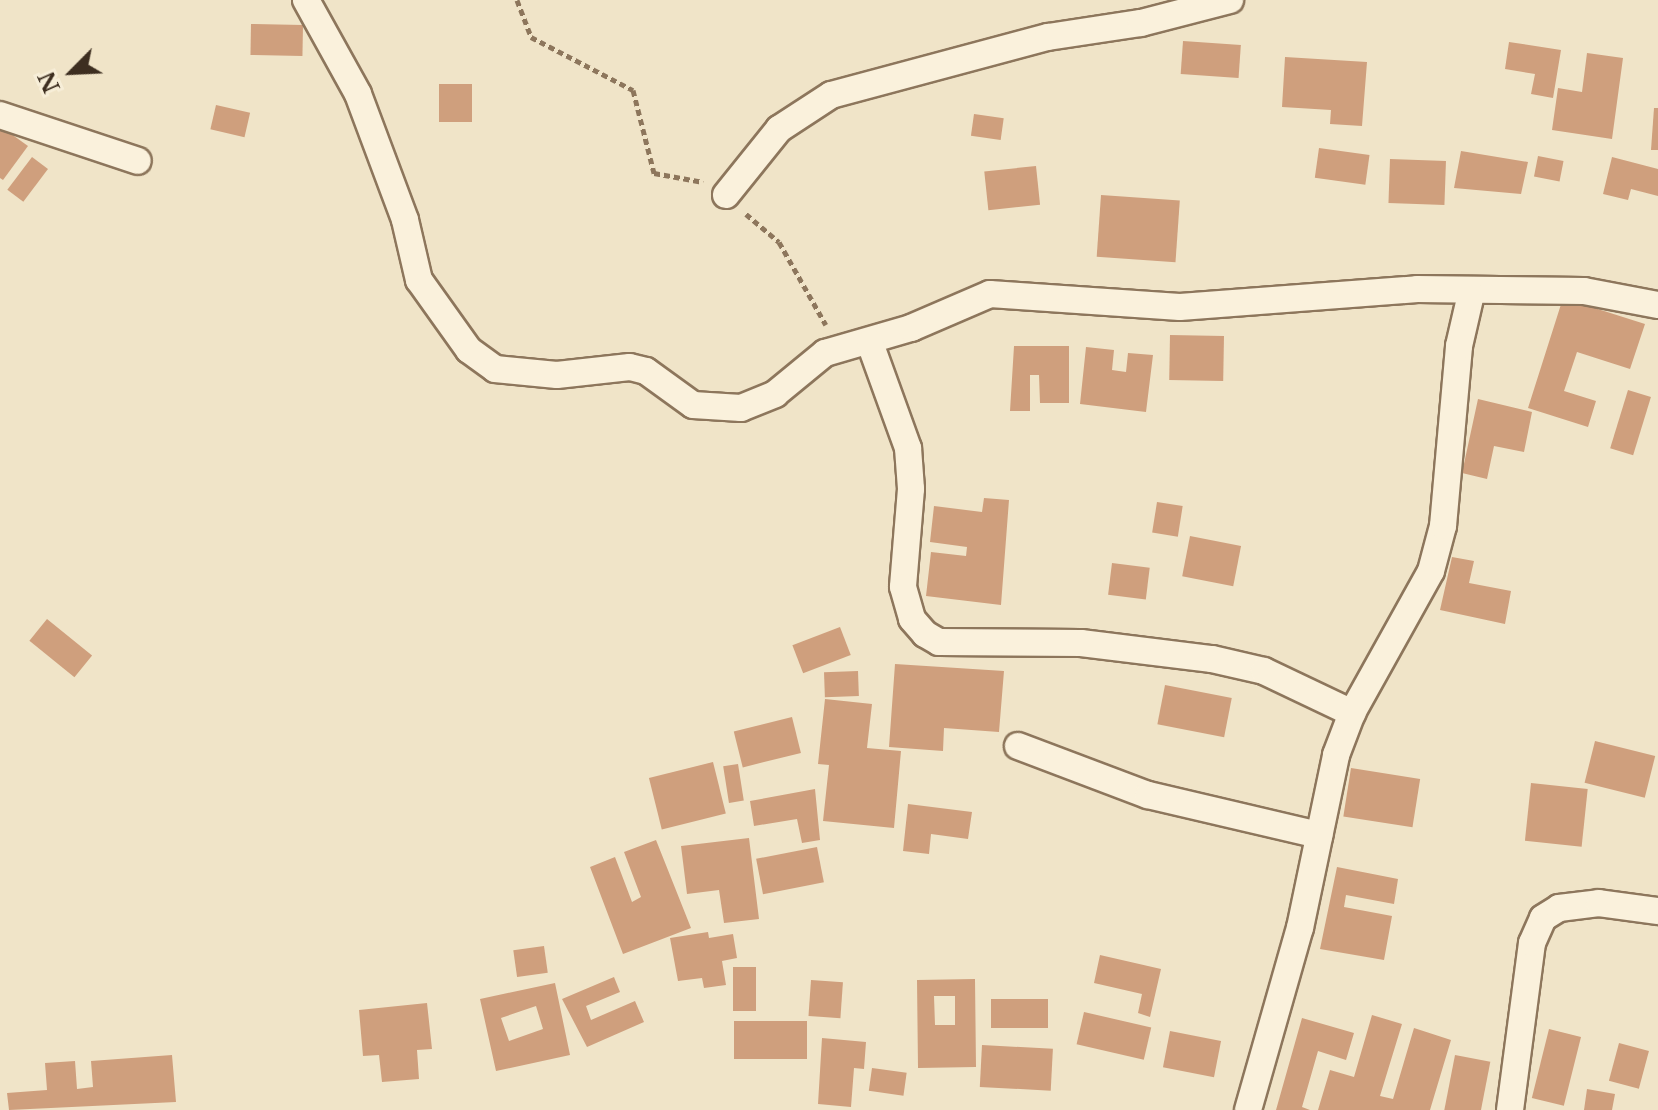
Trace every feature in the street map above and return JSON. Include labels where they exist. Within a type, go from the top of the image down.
[{"type":"street","points":[[726,195],[779,129],[831,95],[1048,37],[1141,23],[1230,0]]},
{"type":"street","points":[[309,1],[358,94],[405,220],[419,280],[469,350],[495,369],[557,375],[630,367],[646,371],[693,405],[741,408],[775,394],[835,348],[870,343],[990,294],[1180,307],[1417,289],[1471,294],[1584,291],[1658,305]]},
{"type":"street","points":[[0,115],[138,161]]},
{"type":"street","points":[[1248,1110],[1297,942],[1319,835],[1352,713],[1431,571],[1443,526],[1459,346],[1471,294]]},
{"type":"street","points":[[870,343],[908,448],[903,587],[912,619],[925,634],[939,642],[1081,643],[1212,659],[1264,671],[1352,713]]},
{"type":"street","points":[[1018,746],[1148,795],[1319,835]]},
{"type":"street","points":[[1510,1110],[1532,943],[1543,918],[1559,908],[1599,903],[1658,911]]},
{"type":"path","points":[[517,0],[531,37],[633,90],[654,173],[702,182],[726,195],[779,242],[835,348]]},
{"type":"building","points":[[251,24],[303,25],[302,56],[250,55]]},
{"type":"building","points":[[1183,41],[1241,45],[1239,78],[1181,74]]},
{"type":"building","points":[[1509,42],[1561,50],[1553,98],[1531,94],[1535,74],[1505,69]]},
{"type":"building","points":[[1587,53],[1623,58],[1612,139],[1552,130],[1558,88],[1582,92]]},
{"type":"building","points":[[1285,57],[1367,62],[1362,126],[1330,124],[1331,110],[1282,107]]},
{"type":"building","points":[[439,84],[472,84],[472,122],[439,122]]},
{"type":"building","points":[[216,105],[250,113],[244,137],[210,129]]},
{"type":"building","points":[[1654,108],[1658,108],[1658,150],[1651,150]]},
{"type":"building","points":[[974,114],[1004,118],[1001,140],[971,136]]},
{"type":"building","points":[[0,126],[28,146],[3,180],[0,178]]},
{"type":"building","points":[[1319,148],[1370,155],[1365,185],[1315,178]]},
{"type":"building","points":[[1461,151],[1528,162],[1521,194],[1454,188]]},
{"type":"building","points":[[1538,156],[1564,161],[1560,182],[1534,177]]},
{"type":"building","points":[[32,157],[48,169],[23,202],[7,190]]},
{"type":"building","points":[[1612,157],[1658,169],[1658,196],[1631,189],[1628,200],[1603,194]]},
{"type":"building","points":[[1390,159],[1446,161],[1444,205],[1388,203]]},
{"type":"building","points":[[1036,166],[1040,205],[988,210],[984,171]]},
{"type":"building","points":[[1101,195],[1180,201],[1175,262],[1097,257]]},
{"type":"building","points":[[1563,298],[1645,324],[1630,369],[1577,352],[1564,391],[1596,401],[1588,427],[1528,408]]},
{"type":"building","points":[[1170,335],[1224,336],[1223,381],[1169,380]]},
{"type":"building","points":[[1014,346],[1069,346],[1069,403],[1040,403],[1039,375],[1030,375],[1030,411],[1010,411]]},
{"type":"building","points":[[1086,347],[1114,350],[1112,370],[1126,372],[1128,353],[1153,355],[1146,412],[1080,404]]},
{"type":"building","points":[[1628,390],[1651,397],[1633,455],[1610,448]]},
{"type":"building","points":[[1478,399],[1532,412],[1524,452],[1494,446],[1487,479],[1462,473]]},
{"type":"building","points":[[984,498],[1009,500],[1001,605],[926,596],[931,552],[966,556],[967,547],[930,542],[934,506],[982,512]]},
{"type":"building","points":[[1157,502],[1183,506],[1178,537],[1152,533]]},
{"type":"building","points":[[1190,536],[1241,546],[1233,586],[1182,576]]},
{"type":"building","points":[[1452,557],[1474,561],[1469,583],[1511,591],[1505,624],[1440,610]]},
{"type":"building","points":[[1112,563],[1150,568],[1146,599],[1108,595]]},
{"type":"building","points":[[47,619],[92,656],[74,677],[29,641]]},
{"type":"building","points":[[840,627],[851,655],[803,673],[792,645]]},
{"type":"building","points":[[895,664],[1004,671],[999,732],[944,728],[943,751],[889,747]]},
{"type":"building","points":[[858,671],[859,696],[825,697],[824,672]]},
{"type":"building","points":[[1165,685],[1232,698],[1224,737],[1157,724]]},
{"type":"building","points":[[825,699],[872,704],[867,748],[901,751],[894,828],[823,821],[829,765],[818,764]]},
{"type":"building","points":[[792,717],[801,753],[743,767],[734,732]]},
{"type":"building","points":[[1595,741],[1655,756],[1645,798],[1585,783]]},
{"type":"building","points":[[713,762],[726,813],[662,829],[649,778]]},
{"type":"building","points":[[738,764],[744,801],[729,803],[723,766]]},
{"type":"building","points":[[1351,768],[1420,779],[1412,827],[1343,816]]},
{"type":"building","points":[[1531,783],[1588,789],[1582,847],[1525,841]]},
{"type":"building","points":[[815,789],[820,840],[802,843],[797,819],[754,826],[750,801]]},
{"type":"building","points":[[908,804],[972,812],[968,839],[931,834],[929,854],[903,851]]},
{"type":"building","points":[[749,838],[759,919],[724,923],[719,890],[687,894],[681,846]]},
{"type":"building","points":[[656,840],[691,928],[623,954],[590,867],[615,857],[632,902],[641,897],[624,852]]},
{"type":"building","points":[[817,847],[824,882],[763,894],[756,859]]},
{"type":"building","points":[[1337,867],[1398,879],[1394,904],[1346,895],[1344,907],[1392,916],[1384,960],[1320,949]]},
{"type":"building","points":[[708,932],[709,938],[733,934],[737,958],[722,961],[726,985],[704,988],[702,978],[678,981],[670,938]]},
{"type":"building","points":[[544,946],[548,973],[517,977],[513,950]]},
{"type":"building","points":[[1100,955],[1161,969],[1150,1017],[1138,1013],[1142,994],[1094,983]]},
{"type":"building","points":[[733,967],[756,967],[756,1011],[733,1011]]},
{"type":"building","points":[[614,977],[620,992],[586,1006],[591,1020],[635,1001],[644,1022],[587,1047],[562,999]]},
{"type":"building","points":[[975,979],[976,1067],[918,1068],[917,980]],"holes":[[[934,996],[955,996],[955,1025],[935,1025]]]},
{"type":"building","points":[[811,980],[843,982],[840,1018],[808,1016]]},
{"type":"building","points":[[555,983],[570,1055],[496,1071],[480,999]],"holes":[[[536,1006],[543,1029],[509,1041],[501,1018]]]},
{"type":"building","points":[[991,999],[1048,999],[1048,1028],[991,1028]]},
{"type":"building","points":[[427,1003],[432,1049],[417,1050],[419,1079],[382,1082],[379,1055],[363,1056],[359,1010]]},
{"type":"building","points":[[1084,1012],[1151,1028],[1144,1060],[1077,1044]]},
{"type":"building","points":[[1372,1015],[1402,1024],[1380,1096],[1393,1099],[1414,1028],[1451,1040],[1430,1110],[1318,1110],[1330,1070],[1354,1077]]},
{"type":"building","points":[[1302,1018],[1354,1033],[1346,1060],[1318,1051],[1302,1107],[1310,1110],[1276,1110]]},
{"type":"building","points":[[734,1021],[807,1021],[807,1059],[734,1059]]},
{"type":"building","points":[[1549,1029],[1581,1037],[1564,1106],[1532,1098]]},
{"type":"building","points":[[1170,1031],[1221,1041],[1214,1077],[1163,1067]]},
{"type":"building","points":[[822,1038],[866,1042],[864,1069],[854,1068],[851,1107],[818,1104]]},
{"type":"building","points":[[1619,1043],[1649,1051],[1639,1089],[1609,1081]]},
{"type":"building","points":[[982,1045],[1053,1049],[1051,1091],[980,1087]]},
{"type":"building","points":[[172,1055],[176,1102],[9,1110],[7,1093],[47,1090],[45,1063],[75,1061],[77,1089],[93,1087],[91,1061]]},
{"type":"building","points":[[1455,1055],[1490,1062],[1481,1110],[1444,1110]]},
{"type":"building","points":[[872,1068],[907,1073],[903,1096],[869,1091]]},
{"type":"building","points":[[1587,1089],[1615,1094],[1612,1110],[1584,1110]]}]
